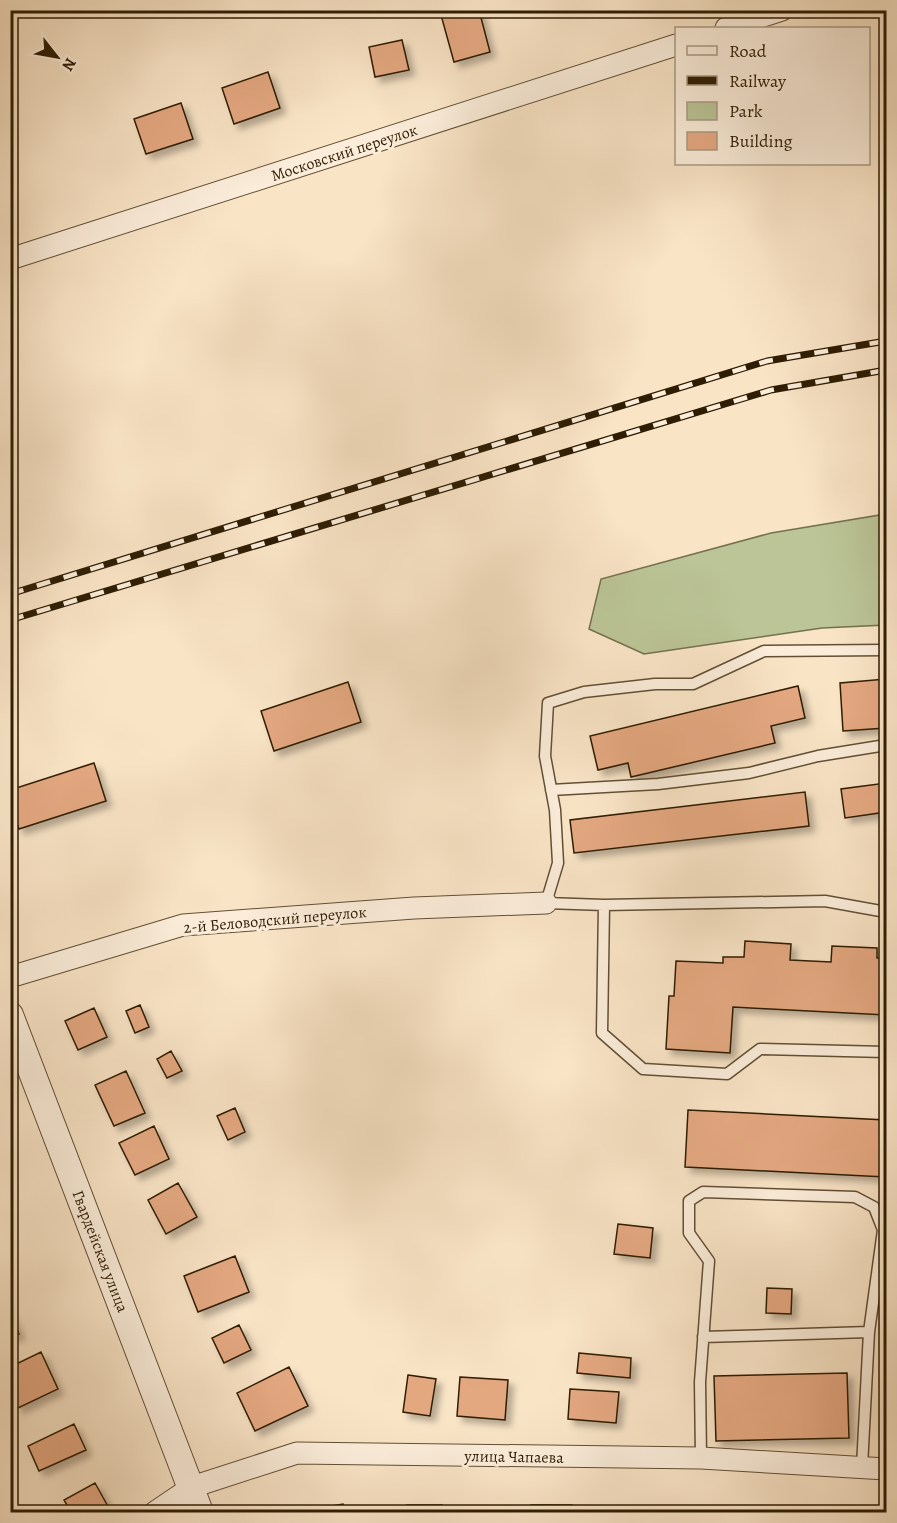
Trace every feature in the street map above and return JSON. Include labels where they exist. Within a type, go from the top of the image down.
[{"type":"street","points":[[729,27],[782,10]]},
{"type":"street","name":"Московский переулок","points":[[10,259],[675,45]]},
{"type":"street","name":"2-й Беловодский переулок","points":[[10,976],[183,926],[414,908],[546,903]]},
{"type":"street","name":"Гвардейская улица","points":[[10,1015],[200,1512]]},
{"type":"street","name":"улица Чапаева","points":[[155,1512],[192,1487],[297,1453],[701,1458],[886,1469]]},
{"type":"lane","points":[[886,650],[765,651],[693,684],[655,684],[584,692],[548,703],[545,756],[551,790],[558,863],[546,903],[603,905],[825,901],[886,912]]},
{"type":"lane","points":[[551,790],[647,784],[749,773],[818,756],[886,745]]},
{"type":"lane","points":[[603,905],[602,1033],[643,1069],[727,1074],[760,1049],[886,1053]]},
{"type":"lane","points":[[701,1458],[703,1337],[709,1260],[689,1233],[689,1201],[702,1192],[855,1197],[874,1207],[883,1230],[869,1332],[862,1467]]},
{"type":"lane","points":[[703,1337],[869,1332]]},
{"type":"green space","points":[[886,514],[886,625],[822,628],[644,654],[589,629],[601,579],[771,533]]},
{"type":"building","points":[[457,10],[479,10],[490,52],[454,62],[441,15]]},
{"type":"building","points":[[402,40],[409,70],[375,77],[369,47]]},
{"type":"building","points":[[268,72],[280,108],[234,124],[222,88]]},
{"type":"building","points":[[181,103],[193,139],[146,154],[134,119]]},
{"type":"building","points":[[886,679],[886,728],[843,731],[840,683]]},
{"type":"building","points":[[348,682],[361,722],[274,751],[261,711]]},
{"type":"building","points":[[798,686],[805,718],[771,726],[775,743],[631,777],[628,763],[598,770],[590,736]]},
{"type":"building","points":[[94,763],[106,801],[19,829],[10,805],[10,790]]},
{"type":"building","points":[[886,783],[886,812],[845,818],[841,789]]},
{"type":"building","points":[[805,792],[809,826],[574,853],[570,820]]},
{"type":"building","points":[[745,941],[791,944],[790,960],[831,962],[832,946],[877,948],[877,958],[886,958],[886,1015],[733,1007],[730,1053],[666,1049],[669,996],[674,996],[676,961],[723,963],[723,957],[744,957]]},
{"type":"building","points":[[140,1005],[149,1027],[135,1033],[126,1011]]},
{"type":"building","points":[[94,1008],[107,1037],[78,1050],[65,1021]]},
{"type":"building","points":[[171,1051],[182,1071],[167,1078],[157,1059]]},
{"type":"building","points":[[126,1071],[145,1113],[114,1126],[95,1085]]},
{"type":"building","points":[[235,1108],[245,1132],[228,1140],[217,1116]]},
{"type":"building","points":[[688,1110],[886,1120],[886,1177],[685,1167]]},
{"type":"building","points":[[154,1126],[169,1159],[135,1175],[119,1143]]},
{"type":"building","points":[[178,1183],[197,1217],[166,1234],[148,1200]]},
{"type":"building","points":[[618,1224],[653,1228],[650,1258],[614,1254]]},
{"type":"building","points":[[235,1256],[249,1292],[198,1312],[184,1276]]},
{"type":"building","points":[[767,1288],[792,1289],[791,1314],[766,1313]]},
{"type":"building","points":[[10,1313],[19,1334],[10,1337]]},
{"type":"building","points":[[239,1325],[251,1350],[224,1363],[212,1338]]},
{"type":"building","points":[[41,1352],[58,1389],[18,1408],[10,1391],[10,1367]]},
{"type":"building","points":[[579,1353],[631,1358],[630,1378],[577,1373]]},
{"type":"building","points":[[289,1367],[308,1406],[255,1431],[237,1393]]},
{"type":"building","points":[[847,1373],[849,1438],[716,1441],[714,1376]]},
{"type":"building","points":[[408,1375],[436,1379],[430,1416],[403,1412]]},
{"type":"building","points":[[460,1377],[508,1380],[505,1420],[457,1416]]},
{"type":"building","points":[[570,1389],[619,1392],[616,1423],[568,1419]]},
{"type":"building","points":[[74,1424],[86,1450],[39,1471],[28,1446]]},
{"type":"building","points":[[95,1483],[110,1510],[71,1512],[64,1500]]},
{"type":"building","points":[[343,1504],[344,1512],[294,1512]]},
{"type":"building","points":[[407,1505],[442,1505],[442,1512],[407,1512]]},
{"type":"building","points":[[531,1505],[572,1505],[572,1512],[532,1512]]},
{"type":"railway","points":[[10,594],[767,361],[886,341]]},
{"type":"railway","points":[[10,620],[771,390],[886,370]]}]
